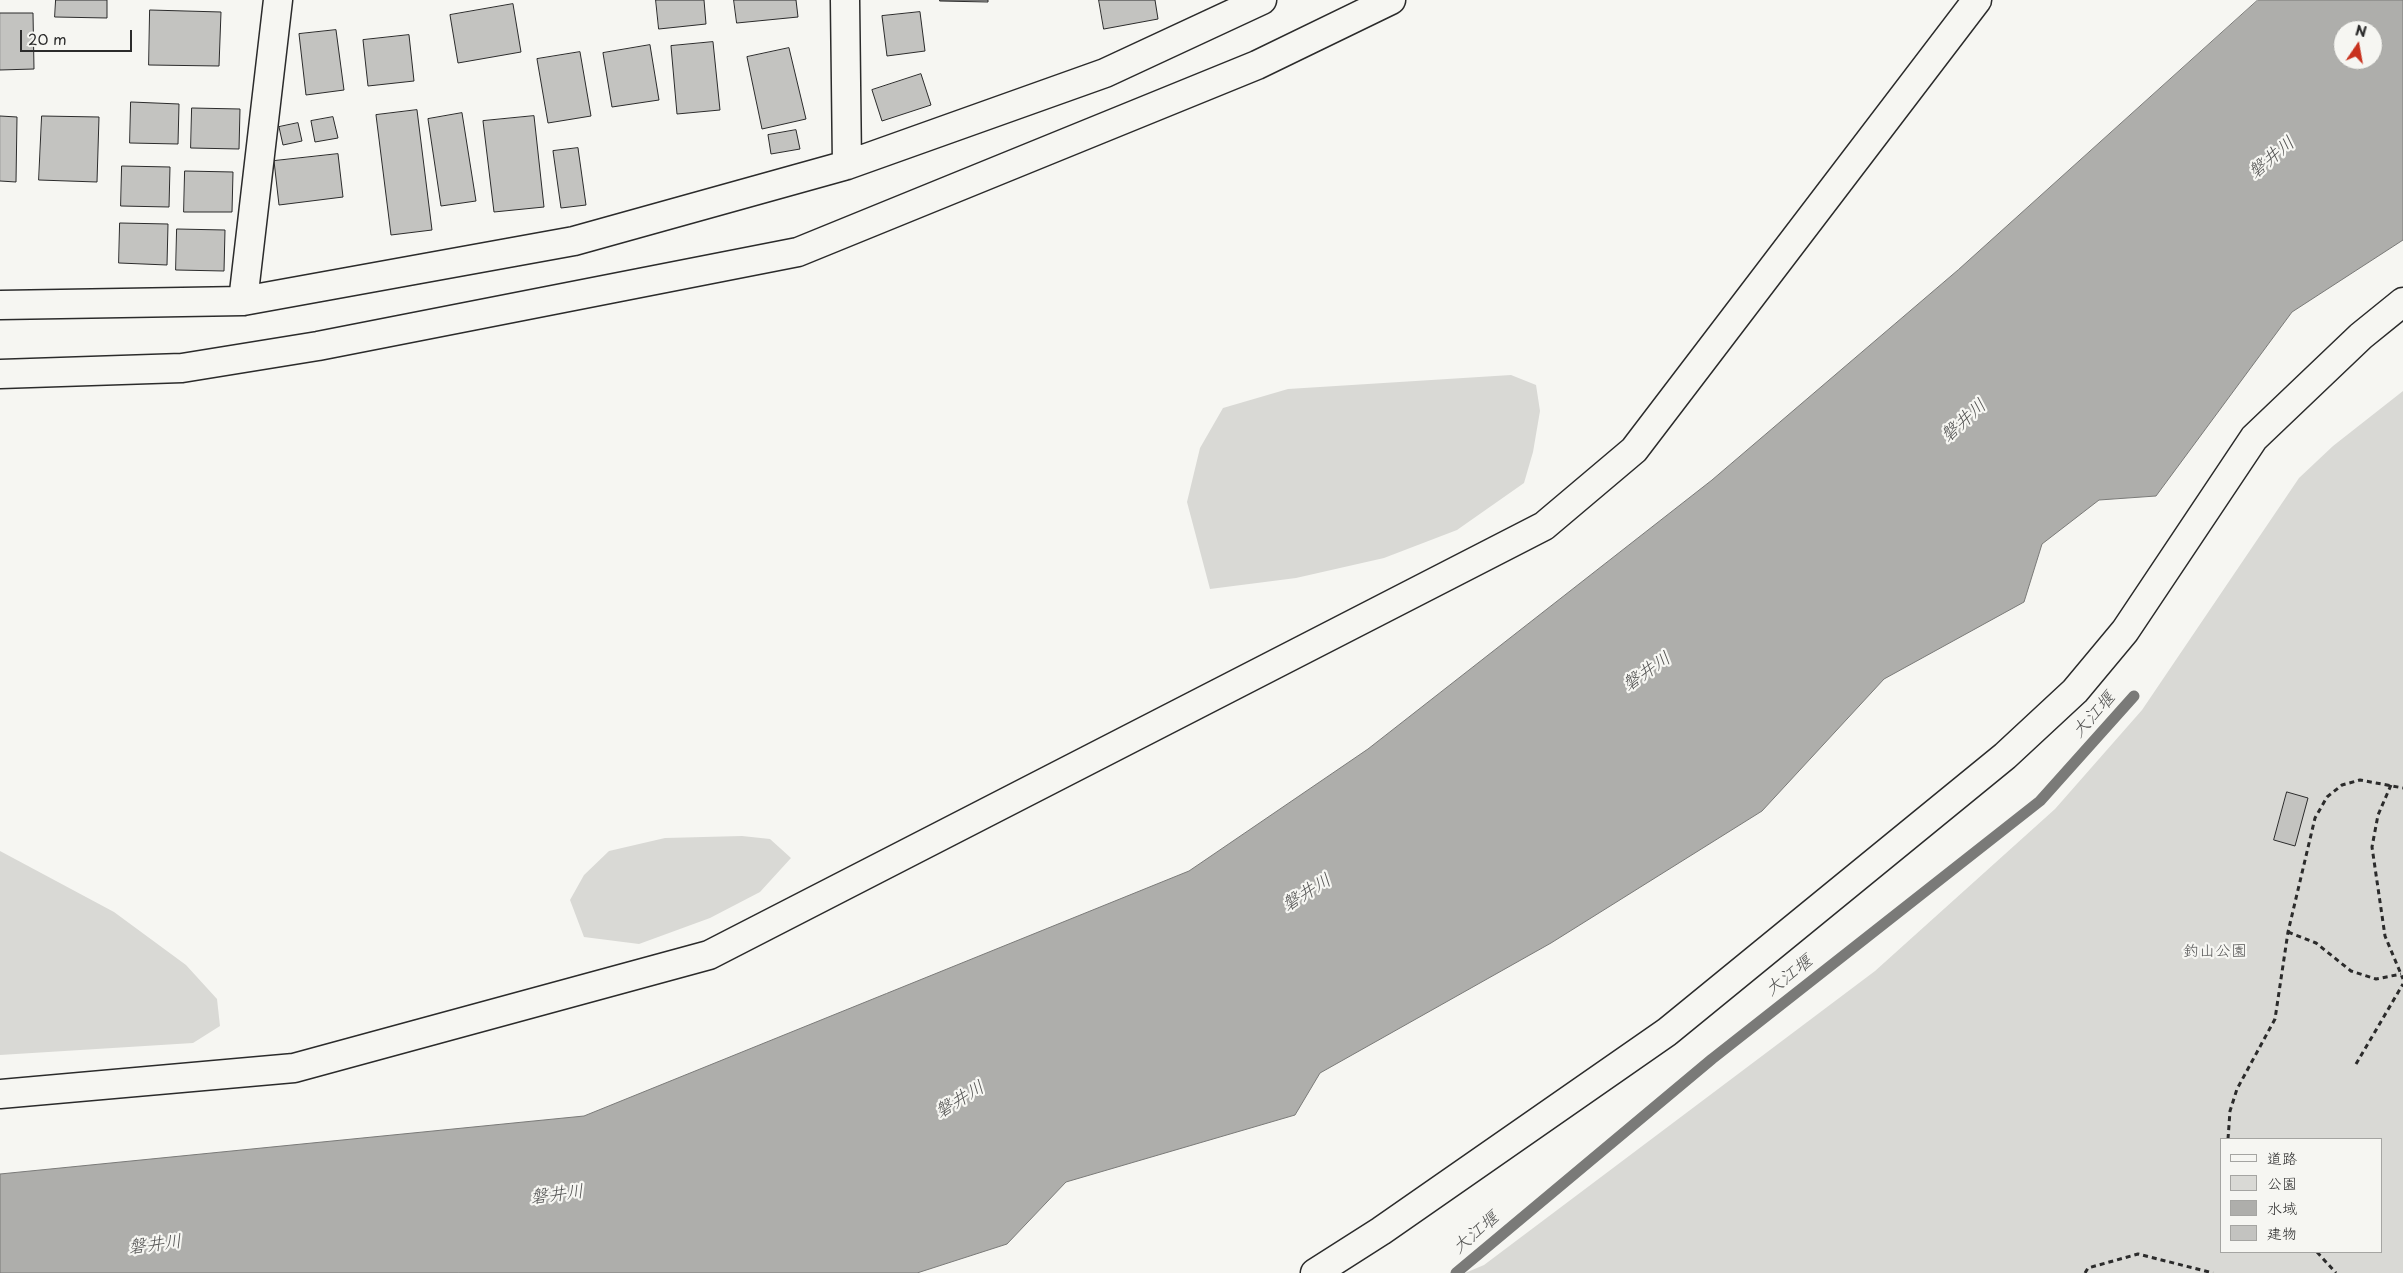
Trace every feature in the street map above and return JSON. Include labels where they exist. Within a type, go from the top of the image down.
[{"type":"street","points":[[243,300],[278,0]]},
{"type":"street","points":[[845,0],[847,165]]},
{"type":"street","points":[[0,305],[243,300],[574,241],[847,165],[1105,73],[1262,0]]},
{"type":"street","points":[[0,374],[182,368],[318,346],[798,252],[1257,65],[1391,0]]},
{"type":"street","points":[[0,1094],[294,1068],[710,955],[1544,526],[1634,450],[1977,0]]},
{"type":"street","points":[[1315,1273],[1381,1231],[1667,1032],[2005,756],[2075,690],[2125,631],[2254,438],[2361,336],[2403,302]]},
{"type":"path","points":[[2228,1138],[2230,1111],[2237,1089],[2275,1019],[2288,932],[2316,818],[2327,797],[2342,785],[2360,780],[2403,788]]},
{"type":"path","points":[[2288,932],[2316,943],[2352,971],[2376,979],[2402,976],[2385,936],[2372,847],[2378,814],[2391,785]]},
{"type":"path","points":[[2356,1064],[2403,984]]},
{"type":"path","points":[[2319,1253],[2336,1273]]},
{"type":"path","points":[[2085,1273],[2088,1268],[2138,1254],[2213,1273]]},
{"type":"green space","points":[[1511,375],[1536,385],[1540,411],[1533,452],[1524,483],[1457,530],[1384,558],[1296,578],[1210,589],[1187,502],[1200,448],[1223,408],[1288,389]]},
{"type":"green space","name":"釣山公園","points":[[2403,391],[2403,1273],[1465,1273],[1484,1265],[1875,971],[2055,809],[2142,710],[2299,478],[2333,446]]},
{"type":"green space","points":[[742,836],[770,839],[791,858],[760,892],[710,918],[639,944],[584,937],[570,900],[584,875],[609,851],[665,838]]},
{"type":"green space","points":[[0,851],[114,912],[186,965],[217,999],[220,1026],[193,1043],[0,1055]]},
{"type":"water","name":"磐井川","points":[[2258,0],[2403,0],[2403,240],[2292,312],[2156,496],[2099,500],[2042,544],[2024,602],[1884,679],[1762,811],[1551,943],[1320,1073],[1295,1115],[1066,1182],[1007,1244],[917,1273],[0,1273],[0,1174],[584,1116],[1189,871],[1368,749],[1712,480],[1958,270]]},
{"type":"building","points":[[56,0],[107,0],[107,18],[55,17]]},
{"type":"building","points":[[656,0],[704,0],[706,24],[659,29]]},
{"type":"building","points":[[734,0],[796,0],[798,17],[737,23]]},
{"type":"building","points":[[988,0],[988,2],[940,1]]},
{"type":"building","points":[[1099,0],[1155,0],[1158,19],[1104,29]]},
{"type":"building","points":[[513,4],[521,52],[458,63],[450,15]]},
{"type":"building","points":[[150,10],[221,12],[219,66],[149,65]]},
{"type":"building","points":[[920,12],[925,51],[887,56],[882,16]]},
{"type":"building","points":[[0,13],[33,13],[34,69],[0,70]]},
{"type":"building","points":[[336,30],[344,90],[306,95],[299,34]]},
{"type":"building","points":[[409,35],[414,81],[368,86],[363,40]]},
{"type":"building","points":[[713,42],[720,110],[677,114],[671,46]]},
{"type":"building","points":[[650,45],[659,100],[612,107],[603,53]]},
{"type":"building","points":[[789,48],[806,119],[762,129],[747,57]]},
{"type":"building","points":[[580,52],[591,116],[548,123],[537,59]]},
{"type":"building","points":[[921,74],[931,105],[882,121],[872,90]]},
{"type":"building","points":[[131,102],[179,104],[178,144],[130,143]]},
{"type":"building","points":[[192,108],[240,109],[239,149],[191,148]]},
{"type":"building","points":[[417,110],[432,230],[391,235],[376,115]]},
{"type":"building","points":[[462,113],[476,201],[441,206],[428,119]]},
{"type":"building","points":[[0,116],[17,117],[16,182],[0,181]]},
{"type":"building","points":[[42,116],[99,117],[97,182],[39,180]]},
{"type":"building","points":[[534,116],[544,207],[494,212],[483,121]]},
{"type":"building","points":[[333,117],[338,138],[315,142],[311,121]]},
{"type":"building","points":[[298,123],[302,141],[283,145],[279,127]]},
{"type":"building","points":[[796,130],[800,149],[771,154],[768,135]]},
{"type":"building","points":[[578,148],[586,205],[561,208],[553,151]]},
{"type":"building","points":[[338,154],[343,197],[279,205],[274,161]]},
{"type":"building","points":[[122,166],[170,167],[169,207],[121,206]]},
{"type":"building","points":[[185,171],[233,172],[232,212],[184,212]]},
{"type":"building","points":[[120,223],[168,224],[167,265],[119,263]]},
{"type":"building","points":[[177,229],[225,230],[224,271],[176,270]]},
{"type":"building","points":[[2287,792],[2308,798],[2295,846],[2274,840]]},
{"type":"waterway","name":"大江堰","points":[[1456,1273],[1712,1059],[2040,801],[2134,696]]}]
